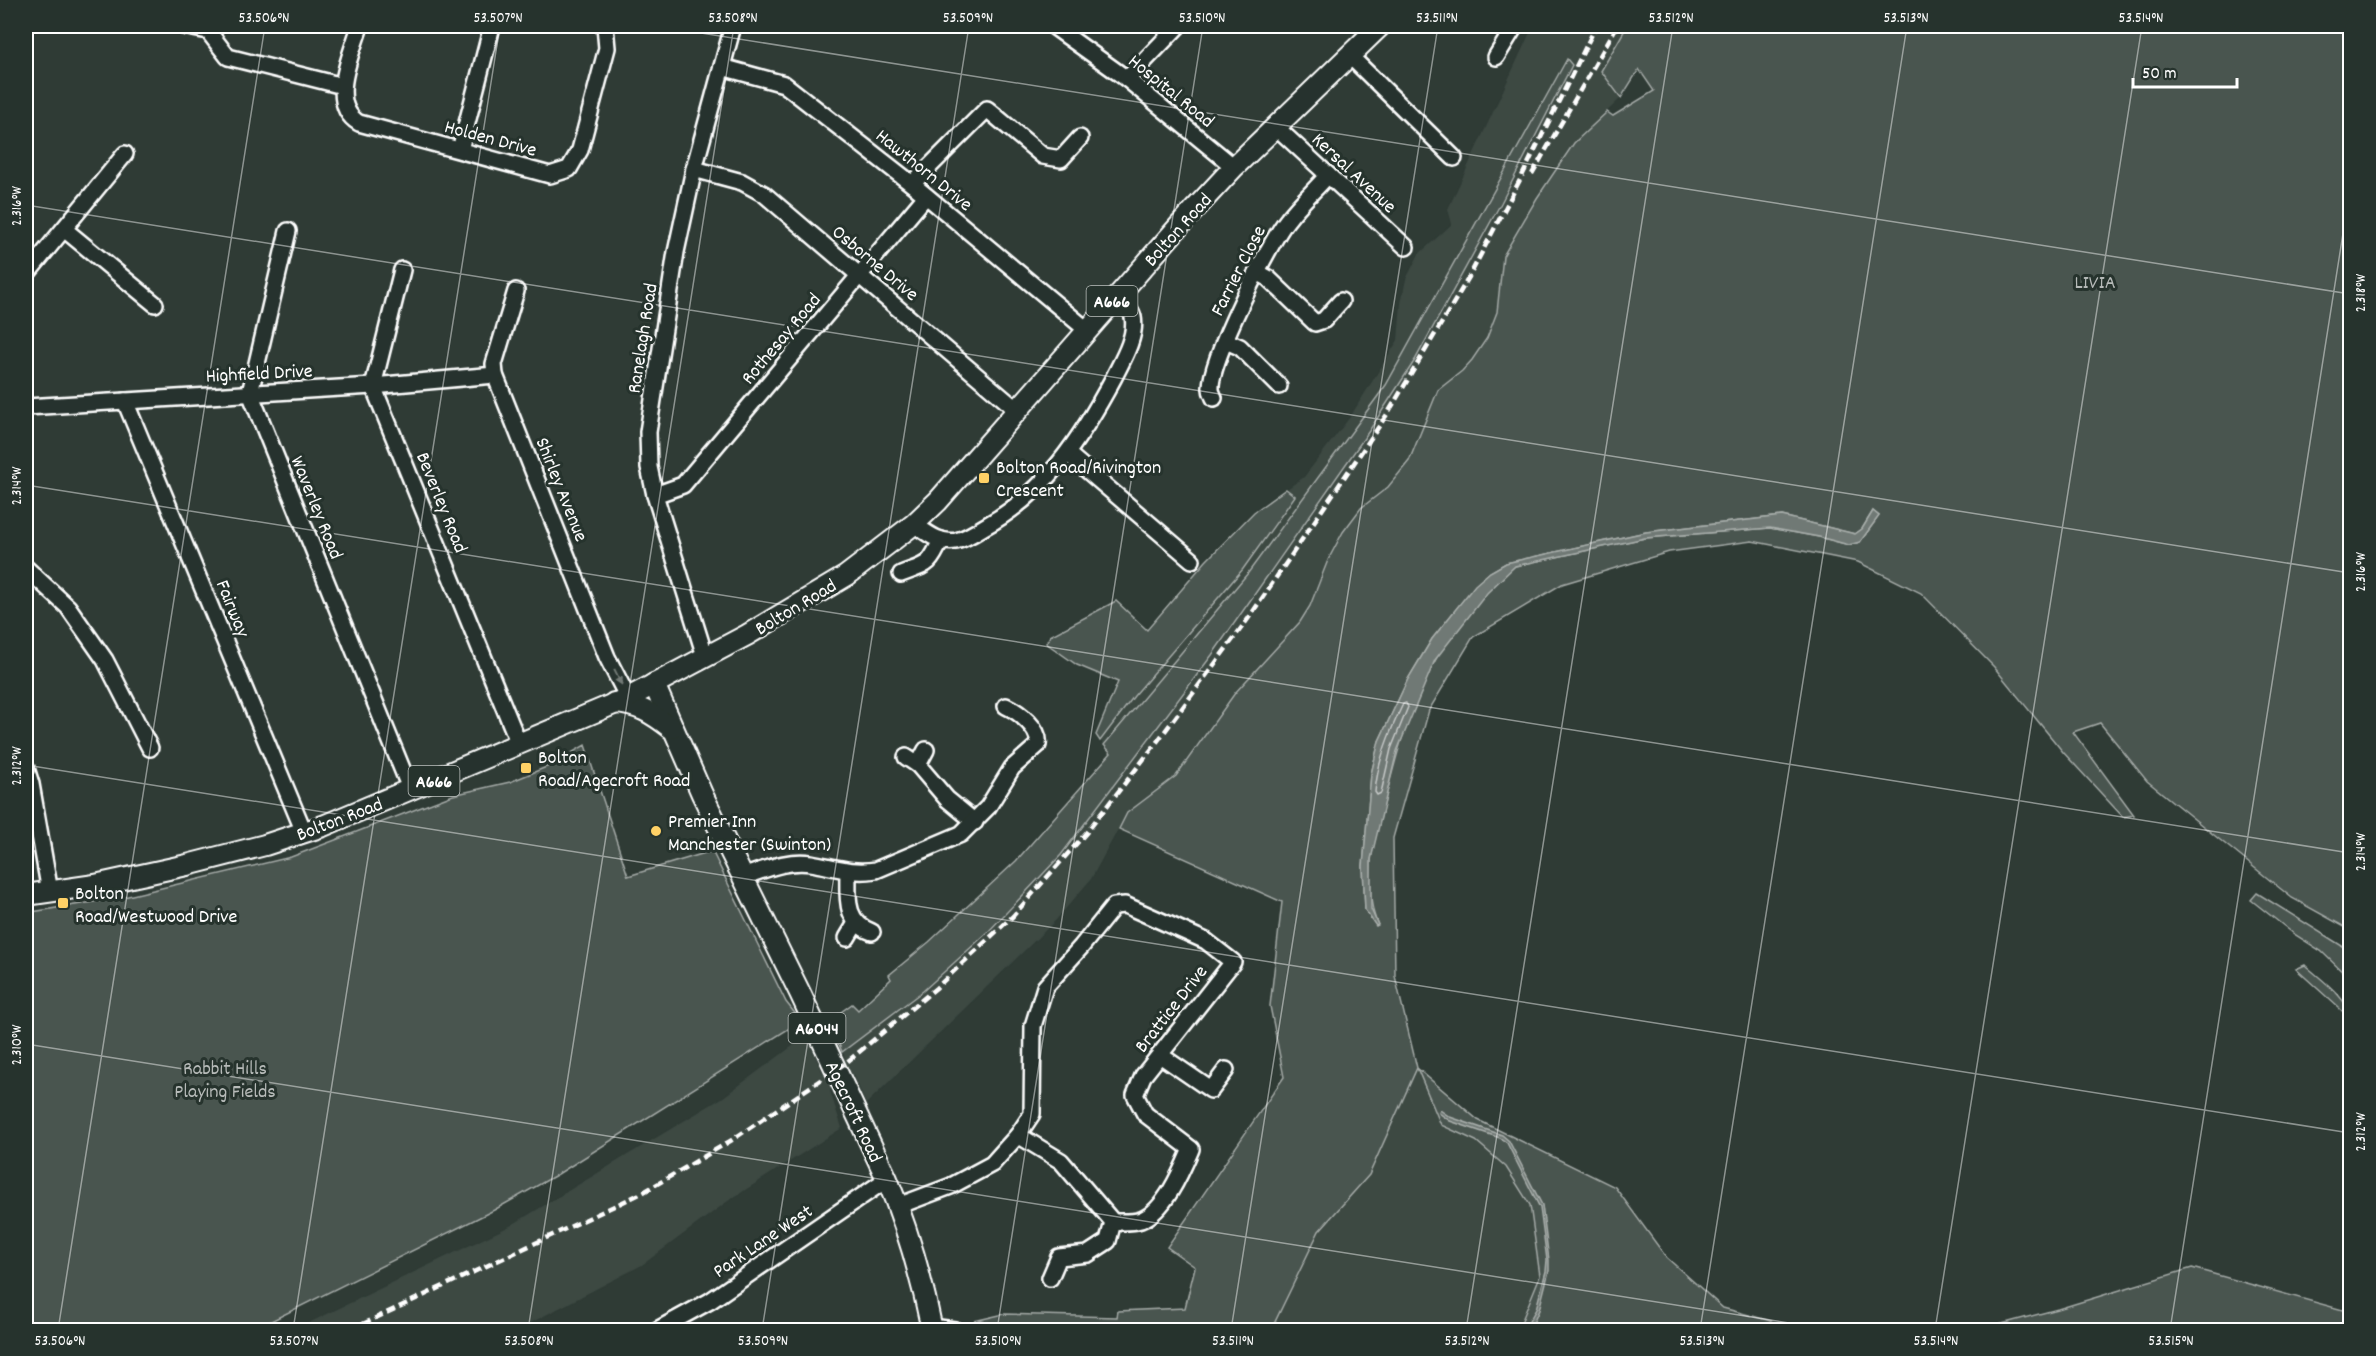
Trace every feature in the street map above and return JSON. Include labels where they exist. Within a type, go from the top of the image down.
[{"type":"main road","name":"Bolton Road","points":[[26,895],[95,885],[187,865],[304,832],[411,791],[621,701],[747,635],[846,576],[914,524],[953,485],[1116,297],[1234,167],[1380,26]]},
{"type":"main road","name":"Agecroft Road","points":[[659,681],[676,733],[702,794],[800,993],[887,1179],[913,1252],[932,1329]]},
{"type":"main road","points":[[621,701],[648,711],[676,733]]},
{"type":"street","points":[[183,26],[208,31],[228,57],[343,86]]},
{"type":"street","name":"Holden Drive","points":[[360,26],[343,86],[345,108],[352,118],[359,123],[550,175],[569,169],[580,150],[607,48],[605,26]]},
{"type":"street","points":[[460,150],[492,26]]},
{"type":"street","name":"Ranelagh Road","points":[[705,656],[656,495],[649,467],[648,432],[676,252],[694,169],[733,26]]},
{"type":"street","name":"Hospital Road","points":[[1053,26],[1127,79],[1234,167]]},
{"type":"street","points":[[1127,79],[1178,26]]},
{"type":"street","points":[[1496,57],[1515,26]]},
{"type":"street","points":[[1350,56],[1454,158]]},
{"type":"street","name":"Hawthorn Drive","points":[[722,67],[784,84],[912,184],[1087,330]]},
{"type":"street","points":[[912,184],[987,109],[1043,156],[1061,159],[1080,138]]},
{"type":"street","name":"Kersal Avenue","points":[[1276,127],[1406,247]]},
{"type":"street","points":[[26,275],[125,154]]},
{"type":"street","name":"Osborne Drive","points":[[694,169],[742,182],[764,194],[1017,410]]},
{"type":"street","name":"Farrier Close","points":[[1214,398],[1211,389],[1217,362],[1257,272],[1287,220],[1328,175]]},
{"type":"street","name":"Rothesay Road","points":[[656,495],[683,485],[926,196]]},
{"type":"street","points":[[63,229],[155,304]]},
{"type":"street","points":[[250,393],[288,231]]},
{"type":"street","points":[[373,386],[402,270]]},
{"type":"street","points":[[1257,272],[1268,278],[1315,323],[1324,320],[1341,301]]},
{"type":"street","points":[[495,375],[494,364],[516,291]]},
{"type":"street","points":[[914,524],[941,540],[957,541],[1000,519],[1037,489],[1068,454],[1089,424],[1124,357],[1134,320],[1131,311],[1116,297]]},
{"type":"street","points":[[1226,341],[1240,347],[1279,386]]},
{"type":"street","name":"Highfield Drive","points":[[26,406],[373,386],[495,375]]},
{"type":"street","name":"Shirley Avenue","points":[[495,375],[607,657],[621,701]]},
{"type":"street","name":"Beverley Road","points":[[373,386],[519,744]]},
{"type":"street","name":"Waverley Road","points":[[250,393],[411,791]]},
{"type":"street","name":"Fairway","points":[[125,401],[304,832]]},
{"type":"street","points":[[1068,454],[1192,560]]},
{"type":"street","points":[[901,574],[928,564],[941,540]]},
{"type":"street","points":[[26,568],[68,607],[105,660],[150,748]]},
{"type":"street","points":[[742,877],[793,863],[810,863],[862,873],[876,870],[942,844],[961,834],[988,807],[1012,768],[1038,745],[1039,740],[1036,734],[1025,719],[1018,712],[1006,706]]},
{"type":"street","points":[[926,750],[912,761],[947,799],[975,822]]},
{"type":"street","points":[[26,768],[31,784],[50,892]]},
{"type":"street","points":[[848,872],[850,913],[862,929],[872,932]]},
{"type":"street","name":"Brattice Drive","points":[[898,1206],[951,1186],[992,1164],[1018,1134],[1032,1114],[1033,1026],[1046,987],[1114,906],[1125,904],[1206,941],[1233,962],[1143,1077],[1135,1095],[1144,1114],[1191,1149],[1179,1177],[1160,1204],[1143,1219],[1113,1222]]},
{"type":"street","points":[[848,938],[856,923]]},
{"type":"street","points":[[1160,1055],[1211,1090],[1226,1070]]},
{"type":"street","points":[[1018,1134],[1061,1161],[1113,1222],[1108,1241],[1088,1254],[1059,1257],[1050,1278]]},
{"type":"street","name":"Park Lane West","points":[[657,1330],[710,1301],[887,1179]]},
{"type":"street","points":[[932,1329],[955,1330]]},
{"type":"shaded area","points":[[1533,26],[1668,26],[1621,98],[1574,143],[1537,198],[1503,256],[1497,312],[1487,338],[1462,371],[1438,390],[1409,461],[1388,487],[1361,508],[1328,560],[1310,606],[1300,622],[1235,693],[1176,776],[1127,813],[1091,879],[1056,920],[866,1104],[853,1074],[830,1091],[842,1128],[728,1201],[642,1265],[517,1330],[294,1330],[510,1226],[722,1098],[806,1036],[823,1073],[845,1058],[830,1020],[852,1004],[858,1010],[891,979],[889,975],[929,942],[1016,861],[1111,753],[1096,735],[1104,717],[1206,561],[1254,512],[1304,477],[1350,417],[1398,340],[1401,303],[1406,279],[1419,254],[1452,224],[1448,209]]},
{"type":"shaded area","points":[[1417,1067],[1441,1125],[1475,1141],[1506,1167],[1530,1205],[1540,1276],[1518,1330],[1271,1330],[1319,1231],[1369,1175]]},
{"type":"green space","name":"LIVIA","points":[[1627,26],[2350,26],[2350,930],[2292,898],[2147,781],[2100,723],[2073,732],[2134,815],[2123,817],[2063,752],[1994,667],[1921,593],[1858,562],[1752,541],[1669,552],[1562,584],[1473,637],[1429,710],[1393,838],[1395,976],[1417,1068],[1369,1175],[1319,1231],[1271,1330],[1029,1327],[974,1321],[1004,1314],[1117,1317],[1118,1311],[1185,1308],[1195,1267],[1167,1247],[1284,1077],[1270,1006],[1282,902],[1119,829],[1127,813],[1176,776],[1235,693],[1300,622],[1310,606],[1328,560],[1343,532],[1361,508],[1388,487],[1409,461],[1438,390],[1462,371],[1487,338],[1497,312],[1503,256],[1537,198],[1574,143],[1607,112],[1613,116],[1654,91],[1639,69],[1621,98],[1601,71]],"holes":[[[1873,511],[1879,516],[1860,542],[1849,545],[1770,528],[1645,538],[1515,566],[1481,598],[1460,622],[1435,661],[1417,697],[1397,754],[1375,837],[1371,894],[1378,925],[1365,910],[1363,866],[1371,774],[1379,741],[1408,679],[1432,639],[1475,586],[1490,572],[1506,563],[1646,532],[1782,516],[1855,534],[1862,529]]]},
{"type":"green space","points":[[1567,59],[1572,65],[1501,203],[1415,360],[1369,431],[1212,655],[1061,855],[988,932],[923,991],[842,1052],[830,1020],[852,1004],[858,1010],[891,979],[889,975],[929,942],[1016,861],[1111,753],[1104,745],[1248,573],[1386,385]]},
{"type":"green space","points":[[1286,489],[1295,496],[1243,569],[1134,696],[1100,741],[1096,735],[1118,682],[1077,665],[1046,643],[1050,636],[1116,601],[1147,630],[1206,561],[1254,512]]},
{"type":"green space","name":"Rabbit Hills Playing Fields","points":[[585,745],[628,876],[712,851],[786,1002],[801,1021],[558,1174],[494,1210],[253,1330],[26,1330],[26,913],[124,897],[291,857],[453,795],[510,782],[549,766]]},
{"type":"green space","points":[[2257,893],[2350,951],[2350,979],[2321,951],[2294,934],[2251,900]]},
{"type":"green space","points":[[2305,965],[2340,996],[2349,1011],[2350,1018],[2296,969]]},
{"type":"green space","points":[[1417,1068],[1478,1120],[1615,1187],[1666,1257],[1723,1308],[1804,1330],[1518,1330],[1540,1276],[1530,1205],[1506,1167],[1476,1141],[1441,1125]]},
{"type":"green space","points":[[2192,1268],[2350,1312],[2350,1330],[1979,1330],[2058,1309]]},
{"type":"water","points":[[1873,511],[1879,516],[1860,542],[1849,545],[1770,528],[1645,538],[1515,566],[1487,593],[1435,660],[1397,751],[1371,859],[1371,909],[1378,925],[1376,926],[1365,910],[1363,866],[1371,774],[1379,741],[1408,679],[1432,639],[1475,585],[1490,572],[1506,563],[1646,532],[1782,516],[1855,534],[1862,529]]},
{"type":"water","points":[[1440,1110],[1450,1117],[1502,1135],[1509,1141],[1542,1205],[1549,1271],[1539,1310],[1530,1330],[1524,1330],[1536,1309],[1547,1260],[1540,1208],[1507,1143],[1500,1138],[1450,1121],[1439,1113]]},
{"type":"railway","points":[[350,1330],[642,1193],[732,1140],[847,1062],[936,988],[1013,916],[1086,833],[1154,746],[1248,619],[1388,413],[1469,277],[1596,26]]},
{"type":"railway","points":[[1532,174],[1617,26]]},
{"type":"place","name":"Bolton Road/Rivington Crescent","points":[[984,478]]},
{"type":"place","name":"Bolton Road/Agecroft Road","points":[[526,768]]},
{"type":"place","name":"Premier Inn Manchester (Swinton)","points":[[656,831]]},
{"type":"place","name":"Bolton Road/Westwood Drive","points":[[63,903]]}]
